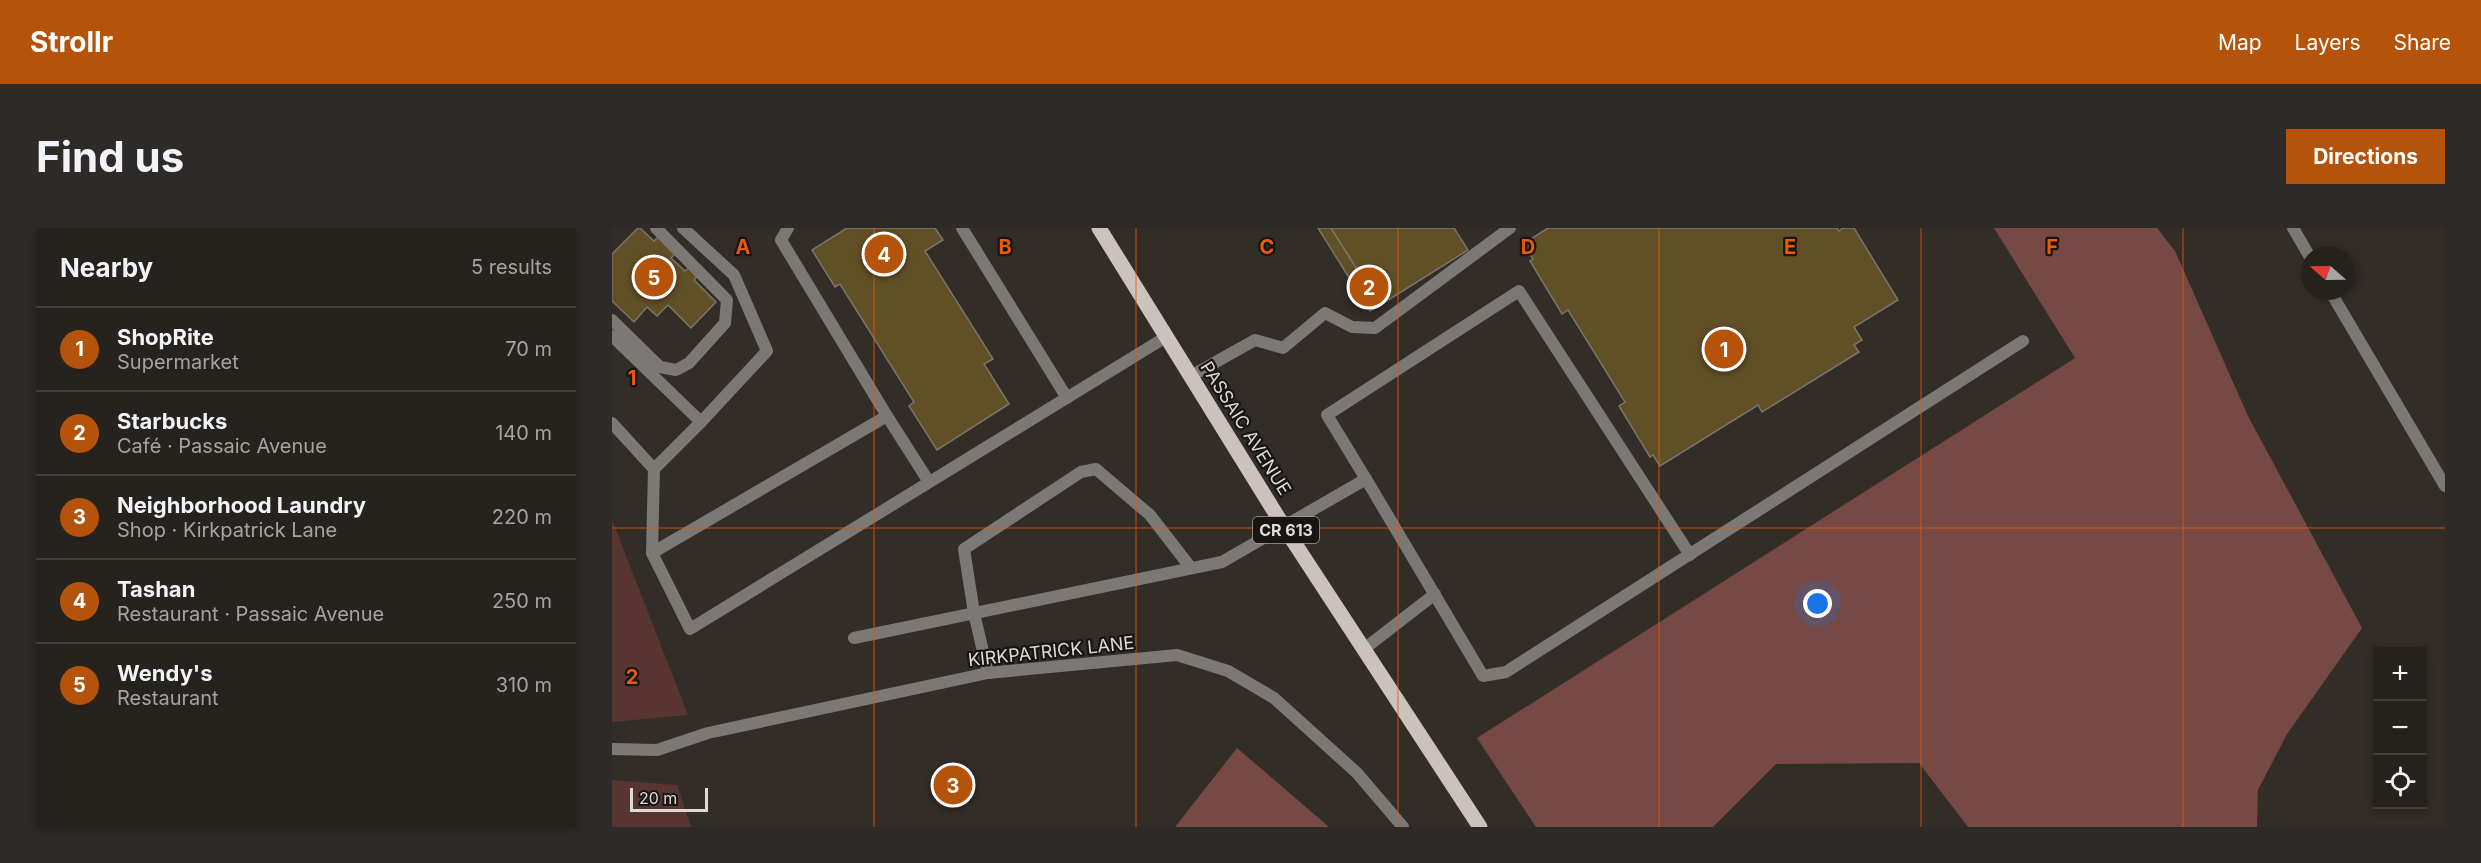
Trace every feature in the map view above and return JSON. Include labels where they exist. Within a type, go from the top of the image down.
[{"type":"main road","name":"PASSAIC AVENUE","points":[[1099,228],[1284,527],[1480,827]]},
{"type":"street","points":[[612,320],[660,368],[676,370],[689,363],[725,323],[727,300],[656,228]]},
{"type":"street","points":[[683,228],[734,275],[767,351],[654,469],[652,554],[690,629],[1166,337]]},
{"type":"street","points":[[788,228],[781,240],[929,482]]},
{"type":"street","points":[[962,228],[1067,398]]},
{"type":"street","points":[[1191,376],[1255,340],[1283,348],[1325,313],[1352,327],[1375,327],[1510,228]]},
{"type":"street","points":[[2293,228],[2304,246]]},
{"type":"street","points":[[1690,555],[1519,291],[1327,415],[1483,676],[1506,672],[1690,555],[2023,341]]},
{"type":"street","points":[[2335,300],[2445,486]]},
{"type":"street","points":[[612,339],[701,422]]},
{"type":"street","points":[[652,554],[887,416]]},
{"type":"street","points":[[612,423],[654,469]]},
{"type":"street","points":[[988,673],[974,613],[963,549],[1081,472],[1096,469],[1150,515],[1191,568]]},
{"type":"street","points":[[854,638],[1222,562],[1366,479]]},
{"type":"street","points":[[1364,649],[1435,594]]},
{"type":"street","name":"KIRKPATRICK LANE","points":[[612,749],[657,750],[708,733],[988,673],[1178,655],[1228,670],[1274,698],[1357,773],[1403,827]]},
{"type":"shaded area","points":[[1994,228],[2157,228],[2175,251],[2248,416],[2362,628],[2287,734],[2258,790],[2257,827],[1968,827],[1919,763],[1776,764],[1713,827],[1536,827],[1477,738],[2075,358]]},
{"type":"shaded area","points":[[612,520],[688,715],[612,722]]},
{"type":"shaded area","points":[[1237,748],[1329,827],[1175,827]]},
{"type":"shaded area","points":[[612,780],[677,785],[691,827],[612,827]]},
{"type":"building","points":[[638,228],[654,241],[660,235],[677,252],[671,258],[685,271],[691,266],[699,274],[694,280],[716,302],[691,328],[668,305],[657,316],[647,307],[634,322],[612,301],[612,254]]},
{"type":"building","points":[[847,228],[935,228],[943,240],[925,251],[993,359],[984,364],[1009,404],[937,450],[909,406],[914,402],[840,284],[835,287],[812,250]]},
{"type":"building","points":[[1318,228],[1331,228],[1374,296],[1390,299],[1370,311]]},
{"type":"building","points":[[1331,228],[1454,228],[1468,250],[1390,299],[1374,296]]},
{"type":"building","points":[[1548,228],[1837,228],[1839,231],[1843,228],[1854,228],[1898,300],[1854,327],[1862,340],[1854,345],[1859,352],[1762,412],[1758,405],[1660,466],[1653,455],[1650,457],[1619,406],[1625,402],[1568,310],[1562,314],[1530,261],[1533,259],[1523,244]]},
{"type":"place","name":"Tashan","points":[[884,254]]},
{"type":"place","name":"Wendy's","points":[[654,277]]},
{"type":"place","name":"Starbucks","points":[[1369,287]]},
{"type":"place","name":"ShopRite","points":[[1724,349]]},
{"type":"place","name":"Neighborhood Laundry","points":[[953,785]]}]
